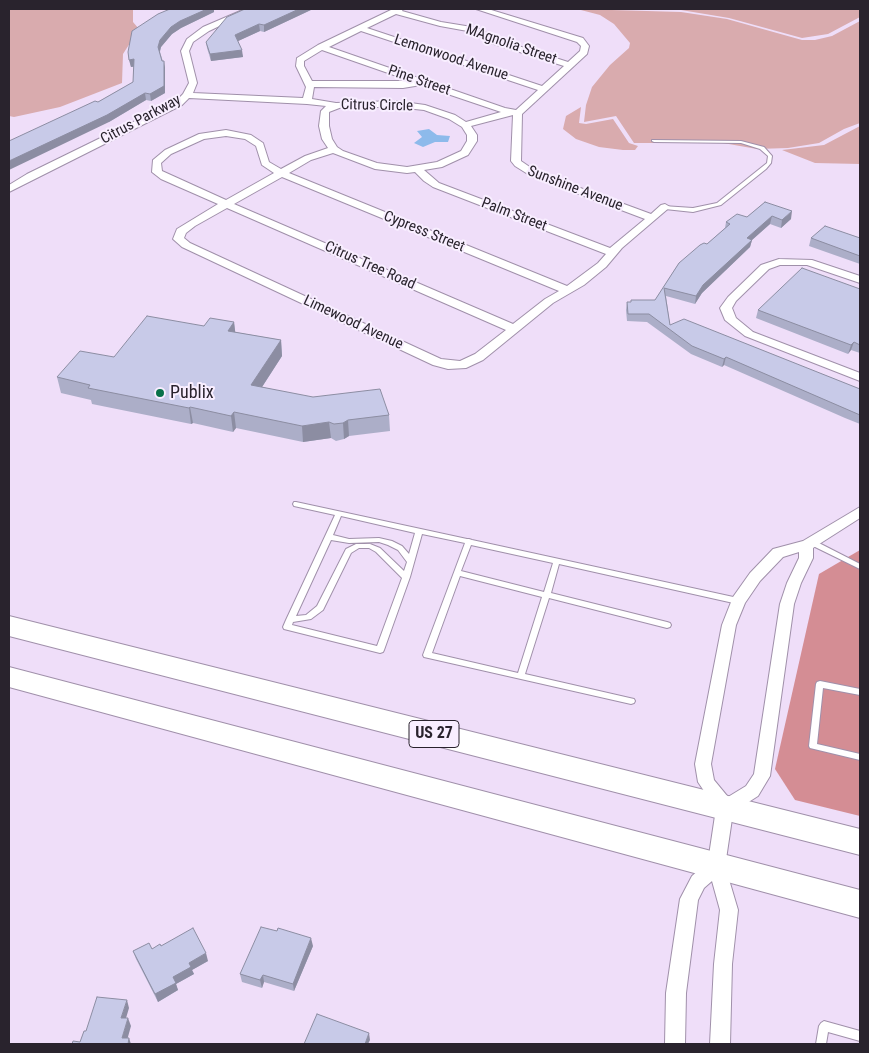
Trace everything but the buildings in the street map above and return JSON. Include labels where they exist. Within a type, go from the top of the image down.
[{"type":"highway","name":"US 27","points":[[9,626],[860,842]]},
{"type":"highway","points":[[9,678],[860,904]]},
{"type":"street","name":"Citrus Parkway","points":[[9,189],[30,176],[179,103],[187,95],[193,83],[185,51],[190,41],[206,29],[251,9]]},
{"type":"street","points":[[334,149],[375,166],[395,170],[419,170],[445,163],[465,152],[472,141],[472,135],[465,125],[515,112],[584,52],[584,44],[580,40],[480,9]]},
{"type":"street","points":[[307,101],[310,91],[309,84],[300,66],[300,60],[321,47],[397,10]]},
{"type":"street","name":"MAgnolia Street","points":[[397,10],[440,24],[475,30],[494,42],[569,65]]},
{"type":"street","name":"Lemonwood Avenue","points":[[359,28],[543,88]]},
{"type":"street","name":"Pine Street","points":[[321,47],[515,112]]},
{"type":"street","points":[[309,84],[403,85],[421,82]]},
{"type":"street","points":[[187,95],[305,108],[325,112]]},
{"type":"street","points":[[179,103],[307,101],[335,105]]},
{"type":"street","name":"Citrus Circle","points":[[334,149],[325,133],[325,112],[335,105],[396,104],[416,106],[443,114],[465,125]]},
{"type":"street","name":"Sunshine Avenue","points":[[515,112],[516,161],[520,167],[534,174],[653,218]]},
{"type":"street","name":"Cypress Street","points":[[226,204],[160,174],[156,169],[156,162],[168,152],[195,138],[210,134],[234,133],[248,136],[258,142],[265,163],[281,173],[567,290]]},
{"type":"street","name":"Limewood Avenue","points":[[334,149],[308,158],[226,204],[185,228],[178,235],[178,239],[186,245],[437,362],[455,365],[474,360],[550,301],[580,283],[602,266],[621,243],[666,207]]},
{"type":"street","name":"Palm Street","points":[[419,170],[436,185],[613,254]]},
{"type":"street","name":"Citrus Tree Road","points":[[226,204],[514,329]]},
{"type":"street","points":[[860,280],[808,262],[779,262],[765,267],[732,299],[726,308],[731,320],[749,334],[860,377]]},
{"type":"street","points":[[720,1044],[723,964],[729,910],[716,866],[725,808],[706,782],[703,764],[729,626],[738,600],[754,577],[778,553],[810,544],[860,512]]},
{"type":"street","points":[[725,808],[752,791],[762,776],[787,604],[810,544]]},
{"type":"street","points":[[676,1044],[676,993],[689,899],[698,882],[716,866]]},
{"type":"lane","points":[[654,141],[741,142],[762,148],[770,156],[764,168],[720,204],[693,210],[666,207]]},
{"type":"lane","points":[[296,504],[738,600]]},
{"type":"lane","points":[[339,514],[287,627],[380,650],[406,577],[419,531]]},
{"type":"lane","points":[[329,537],[349,541],[378,540],[390,543],[400,548],[410,561]]},
{"type":"lane","points":[[468,542],[427,655],[631,701]]},
{"type":"lane","points":[[810,544],[860,567]]},
{"type":"lane","points":[[290,620],[308,617],[320,608],[348,551],[358,546],[370,546],[378,550],[406,577]]},
{"type":"lane","points":[[521,676],[558,561]]},
{"type":"lane","points":[[458,573],[667,625]]},
{"type":"lane","points":[[860,692],[820,684],[813,746],[860,757]]},
{"type":"lane","points":[[821,1044],[824,1026],[860,1036]]},
{"type":"shaded area","points":[[9,9],[133,9],[133,22],[139,29],[123,54],[122,83],[60,107],[14,117],[9,116]]},
{"type":"shaded area","points":[[577,9],[681,12],[727,19],[802,40],[815,40],[832,36],[860,21],[860,123],[844,129],[819,143],[788,148],[757,149],[723,143],[634,143],[616,116],[584,122],[586,105],[592,87],[610,65],[629,48],[630,43],[614,24],[600,15]]},
{"type":"shaded area","points":[[657,9],[860,9],[860,17],[828,34],[802,38],[729,18],[681,10]]},
{"type":"shaded area","points":[[581,107],[579,123],[586,124],[613,119],[629,143],[638,146],[635,150],[623,150],[599,147],[576,139],[563,129],[566,116]]},
{"type":"shaded area","points":[[860,126],[860,164],[815,163],[782,150],[824,145]]},
{"type":"shaded area","points":[[860,550],[860,816],[795,800],[775,769],[819,574]]},
{"type":"water","points":[[429,129],[437,135],[450,136],[448,142],[435,142],[423,147],[414,143],[422,137],[417,131]]},
{"type":"place","name":"Publix","points":[[160,393]]}]
